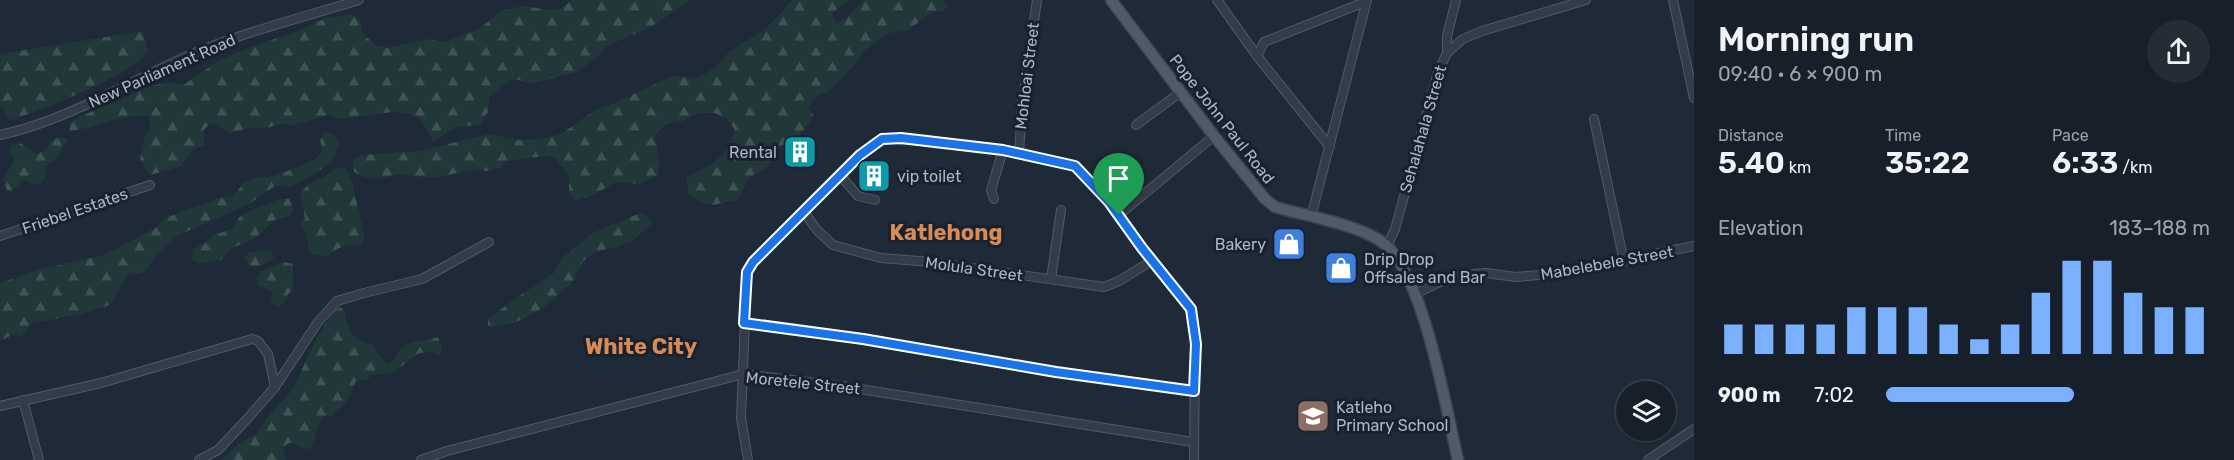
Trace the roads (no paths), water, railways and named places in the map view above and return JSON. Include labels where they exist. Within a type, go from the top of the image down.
[{"type":"main road","name":"Pope John Paul Road","points":[[1111,0],[1252,184],[1275,207],[1356,229],[1387,246],[1405,271],[1415,294],[1429,339],[1458,460]]},
{"type":"street","name":"New Parliament Road","points":[[0,135],[24,130],[62,116],[193,54],[234,38],[359,0]]},
{"type":"street","name":"Mohloai Street","points":[[1019,153],[1022,106],[1036,0]]},
{"type":"street","points":[[1218,0],[1257,56],[1330,147]]},
{"type":"street","points":[[1257,56],[1264,42],[1367,0]]},
{"type":"street","points":[[1311,217],[1367,0]]},
{"type":"street","points":[[1448,53],[1447,36],[1456,0]]},
{"type":"street","name":"Sehalahala Street","points":[[1387,246],[1395,229],[1438,72],[1448,53],[1463,39],[1482,31],[1586,0]]},
{"type":"street","points":[[1673,0],[1694,98]]},
{"type":"street","points":[[1136,125],[1181,92]]},
{"type":"street","points":[[1594,119],[1624,262]]},
{"type":"street","points":[[1119,215],[1214,136]]},
{"type":"street","points":[[747,460],[741,418],[747,272],[753,262],[860,155],[882,139],[918,140],[1003,150],[1075,166],[1087,177],[1191,309],[1196,344],[1194,460]]},
{"type":"street","points":[[994,199],[991,190],[1003,150]]},
{"type":"street","points":[[840,175],[846,185],[858,196],[875,200]]},
{"type":"street","name":"Friebel Estates","points":[[0,236],[150,185]]},
{"type":"street","points":[[1051,279],[1061,210]]},
{"type":"street","name":"Molula Street","points":[[804,212],[817,230],[833,245],[881,258],[931,262],[1104,287],[1119,281],[1153,260]]},
{"type":"street","points":[[199,460],[218,450],[275,387],[318,322],[337,301],[422,279],[489,242]]},
{"type":"street","name":"Mabelebele Street","points":[[1415,294],[1440,282],[1463,275],[1486,273],[1524,277],[1562,273],[1694,246]]},
{"type":"street","points":[[744,323],[863,339],[1056,372],[1194,391]]},
{"type":"street","points":[[0,406],[101,382],[252,339],[258,341],[268,354],[275,387]]},
{"type":"street","name":"Moretele Street","points":[[421,460],[448,456],[744,374],[841,386],[1193,442]]},
{"type":"street","points":[[23,400],[39,460]]},
{"type":"street","points":[[1648,460],[1694,429]]},
{"type":"place","name":"Rental","points":[[800,152]]},
{"type":"place","name":"vip toilet","points":[[874,176]]},
{"type":"place","name":"Bakery","points":[[1289,244]]},
{"type":"place","name":"Drip Drop Offsales and Bar","points":[[1341,268]]},
{"type":"place","name":"Katleho Primary School","points":[[1313,416]]},
{"type":"district","name":"Katlehong","points":[[946,232]]},
{"type":"district","name":"White City","points":[[641,346]]}]
